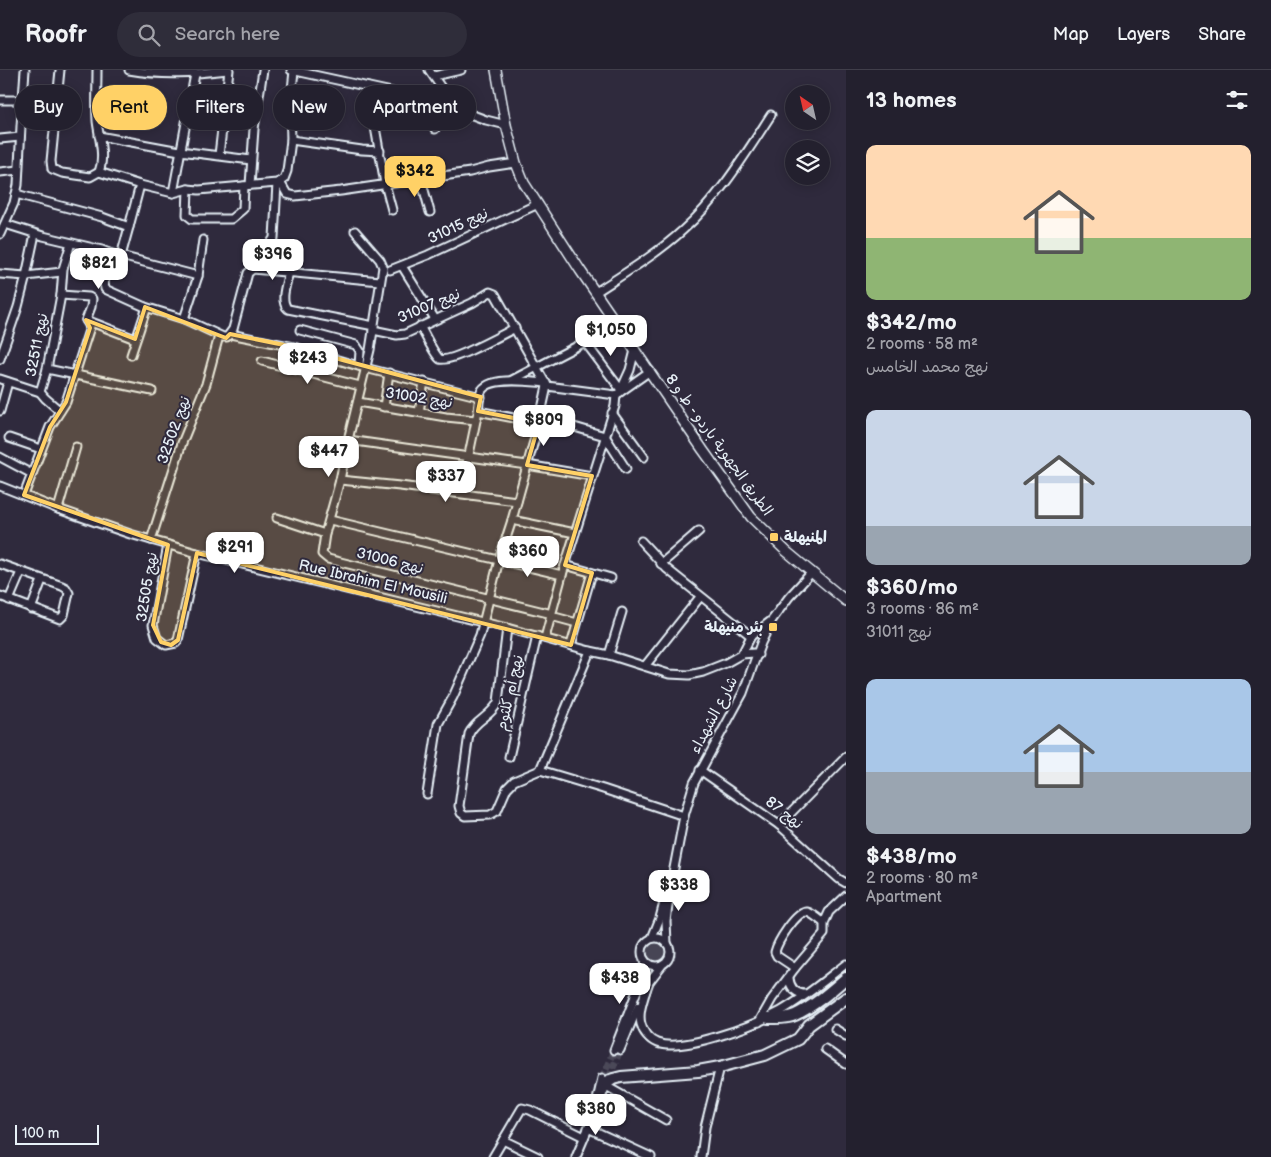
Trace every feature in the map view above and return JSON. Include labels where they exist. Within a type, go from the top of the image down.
[{"type":"highway","points":[[763,1020],[795,1015],[814,1004],[846,978]]},
{"type":"highway","points":[[606,1082],[621,1077],[675,1074],[720,1067],[757,1058],[798,1039],[808,1025],[846,998]]},
{"type":"main road","name":"الطريق الجهوية باردو - ط و 8","points":[[496,70],[506,125],[516,163],[524,183],[635,350],[751,517],[772,538],[846,601]]},
{"type":"street","points":[[24,85],[25,70]]},
{"type":"street","points":[[60,70],[52,169],[62,173],[90,177],[99,172],[140,186],[173,193],[188,189],[199,190],[279,183],[284,179],[287,171],[291,140],[291,70],[359,85]]},
{"type":"street","points":[[97,70],[97,113],[101,163],[99,172]]},
{"type":"street","points":[[129,70],[195,74],[229,70],[219,155]]},
{"type":"street","points":[[188,189],[187,215],[192,219],[231,219],[243,209],[252,160],[254,129],[263,70]]},
{"type":"street","points":[[440,85],[434,74],[461,70]]},
{"type":"street","points":[[173,193],[195,74]]},
{"type":"street","points":[[0,100],[15,100]]},
{"type":"street","points":[[596,292],[648,258],[682,232],[696,218],[742,159],[771,115]]},
{"type":"street","points":[[476,116],[506,125]]},
{"type":"street","points":[[0,234],[18,185],[21,130]]},
{"type":"street","points":[[376,130],[385,184],[392,210]]},
{"type":"street","points":[[99,136],[180,151],[252,160]]},
{"type":"street","points":[[0,139],[20,138]]},
{"type":"street","points":[[291,140],[380,151]]},
{"type":"street","points":[[279,183],[290,196],[342,191],[470,172],[516,163]]},
{"type":"street","points":[[0,172],[18,170]]},
{"type":"street","points":[[421,179],[430,212]]},
{"type":"street","points":[[267,269],[268,247],[274,238],[279,183]]},
{"type":"street","points":[[121,256],[140,186]]},
{"type":"street","points":[[16,194],[129,227]]},
{"type":"street","name":"نهج 31015","points":[[390,270],[538,204]]},
{"type":"street","points":[[5,224],[35,234],[198,276]]},
{"type":"street","name":"نهج 31007","points":[[340,480],[358,402],[362,367],[374,328],[383,267],[380,260],[356,232]]},
{"type":"street","points":[[0,359],[18,307],[35,234]]},
{"type":"street","points":[[184,319],[198,276],[203,240]]},
{"type":"street","name":"نهج 32511","points":[[40,392],[47,369],[61,295],[62,272],[71,243]]},
{"type":"street","points":[[109,253],[104,283],[105,289],[145,307],[184,319],[219,336],[227,337],[230,334],[294,347],[362,367],[481,397]]},
{"type":"street","points":[[402,266],[435,319]]},
{"type":"street","points":[[230,334],[248,273],[253,269],[380,281]]},
{"type":"street","points":[[0,274],[26,276],[62,272]]},
{"type":"street","points":[[289,272],[284,301],[285,307],[288,309],[374,328]]},
{"type":"street","name":"نهج 31007","points":[[374,328],[397,335],[405,334],[472,303],[490,292],[495,294],[514,328]]},
{"type":"street","points":[[61,295],[89,297],[92,299],[86,320]]},
{"type":"street","points":[[131,355],[146,310],[145,307]]},
{"type":"street","points":[[86,320],[135,339]]},
{"type":"street","points":[[24,495],[50,427],[66,402],[90,327],[86,320]]},
{"type":"street","points":[[420,326],[437,356],[444,359],[462,354],[514,328],[546,385],[540,420],[499,560],[480,635],[447,709],[438,724],[427,794]]},
{"type":"street","points":[[300,330],[356,345],[360,351],[362,367]]},
{"type":"street","name":"نهج 32502","points":[[153,536],[182,443],[206,384],[219,336]]},
{"type":"street","points":[[461,494],[481,392],[489,385],[512,380],[585,342],[619,393]]},
{"type":"street","points":[[545,638],[562,575],[612,412],[635,350]]},
{"type":"street","points":[[262,361],[360,386]]},
{"type":"street","points":[[47,369],[152,391]]},
{"type":"street","points":[[512,380],[619,393],[650,371]]},
{"type":"street","points":[[384,407],[389,373]]},
{"type":"street","points":[[0,379],[40,392],[60,411]]},
{"type":"street","points":[[0,411],[8,382]]},
{"type":"street","points":[[419,412],[424,382]]},
{"type":"street","name":"نهج 31002","points":[[358,402],[476,420]]},
{"type":"street","points":[[478,411],[540,420],[605,436],[626,469]]},
{"type":"street","points":[[612,412],[644,456]]},
{"type":"street","points":[[9,438],[41,449]]},
{"type":"street","points":[[348,440],[527,464],[592,476]]},
{"type":"street","points":[[58,509],[76,447]]},
{"type":"street","points":[[0,457],[32,474]]},
{"type":"street","points":[[340,480],[517,501]]},
{"type":"street","name":"نهج 31006","points":[[340,480],[322,553],[328,559],[489,598]]},
{"type":"street","name":"Rue Ibrahim El Mousili","points":[[0,486],[58,509],[153,536],[168,545],[507,628],[590,651],[609,654],[669,674],[689,675],[703,672],[742,654]]},
{"type":"street","points":[[277,518],[326,534]]},
{"type":"street","points":[[330,520],[562,575]]},
{"type":"street","points":[[512,520],[575,533]]},
{"type":"street","points":[[661,564],[698,531]]},
{"type":"street","points":[[641,541],[661,564],[751,636]]},
{"type":"street","name":"نهج 32505","points":[[168,545],[153,625],[157,638],[161,642],[171,645],[178,640],[197,553]]},
{"type":"street","points":[[0,564],[62,586],[68,590],[68,600],[64,615],[60,619],[3,599],[21,572]]},
{"type":"street","points":[[565,565],[611,578]]},
{"type":"street","name":"شارع الشهداء","points":[[671,884],[684,816],[690,794],[700,770],[744,693],[772,620],[789,597],[812,572]]},
{"type":"street","points":[[570,645],[592,573]]},
{"type":"street","points":[[31,609],[42,580]]},
{"type":"street","points":[[645,666],[700,597]]},
{"type":"street","points":[[489,598],[577,623]]},
{"type":"street","points":[[609,654],[622,612]]},
{"type":"street","points":[[742,654],[751,636],[772,620]]},
{"type":"street","points":[[507,628],[498,702],[494,709],[474,726],[469,734],[458,806],[461,813],[465,816],[490,815],[497,811],[507,788],[514,781],[540,770],[603,788],[684,816]]},
{"type":"street","name":"نهج أم كلثوم","points":[[509,757],[537,636]]},
{"type":"street","points":[[540,770],[590,651]]},
{"type":"street","points":[[742,654],[754,653],[758,655]]},
{"type":"street","points":[[779,825],[846,757]]},
{"type":"street","name":"نهج 87","points":[[700,770],[779,825],[839,879],[846,883]]},
{"type":"street","points":[[652,938],[660,918],[667,888],[671,884]]},
{"type":"street","points":[[667,943],[660,938],[652,938],[644,943],[642,947],[641,952],[645,966],[617,1050],[646,990],[670,955],[667,943],[666,922],[671,884]]},
{"type":"street","points":[[763,1020],[772,999],[824,934],[824,922],[829,912],[846,896]]},
{"type":"street","points":[[795,968],[777,956],[775,952],[779,941],[802,913],[808,913],[824,922]]},
{"type":"street","points":[[644,961],[652,966],[662,965]]},
{"type":"street","points":[[646,990],[640,1014],[641,1026],[647,1036],[658,1043],[664,1045],[678,1044],[711,1038],[763,1020],[794,1003],[846,964]]},
{"type":"street","points":[[789,978],[790,985],[796,991],[806,994]]},
{"type":"street","points":[[835,1029],[846,1036]]},
{"type":"street","points":[[825,1049],[846,1064]]},
{"type":"street","points":[[701,1157],[705,1127],[720,1067]]},
{"type":"street","points":[[576,1157],[606,1082],[666,1120]]},
{"type":"street","points":[[493,1157],[521,1109],[525,1108],[584,1137]]},
{"type":"street","points":[[588,1128],[651,1157]]},
{"type":"street","points":[[503,1140],[538,1157]]},
{"type":"highlighted area","points":[[145,307],[226,338],[230,334],[294,347],[481,397],[478,411],[539,423],[527,465],[592,476],[565,565],[592,573],[571,645],[197,553],[178,640],[171,645],[161,642],[153,625],[168,545],[24,495],[50,427],[66,402],[90,328],[86,320],[135,339]]},
{"type":"shaded area","points":[[652,942],[660,942],[666,948],[666,956],[660,962],[652,962],[646,956],[646,948]]},
{"type":"tunnel","points":[[602,1078],[614,1050]]},
{"type":"tunnel","points":[[609,1078],[620,1050]]},
{"type":"place","name":"المنيهلة","points":[[774,537]]},
{"type":"place","name":"بئر منيهلة","points":[[773,627]]}]
